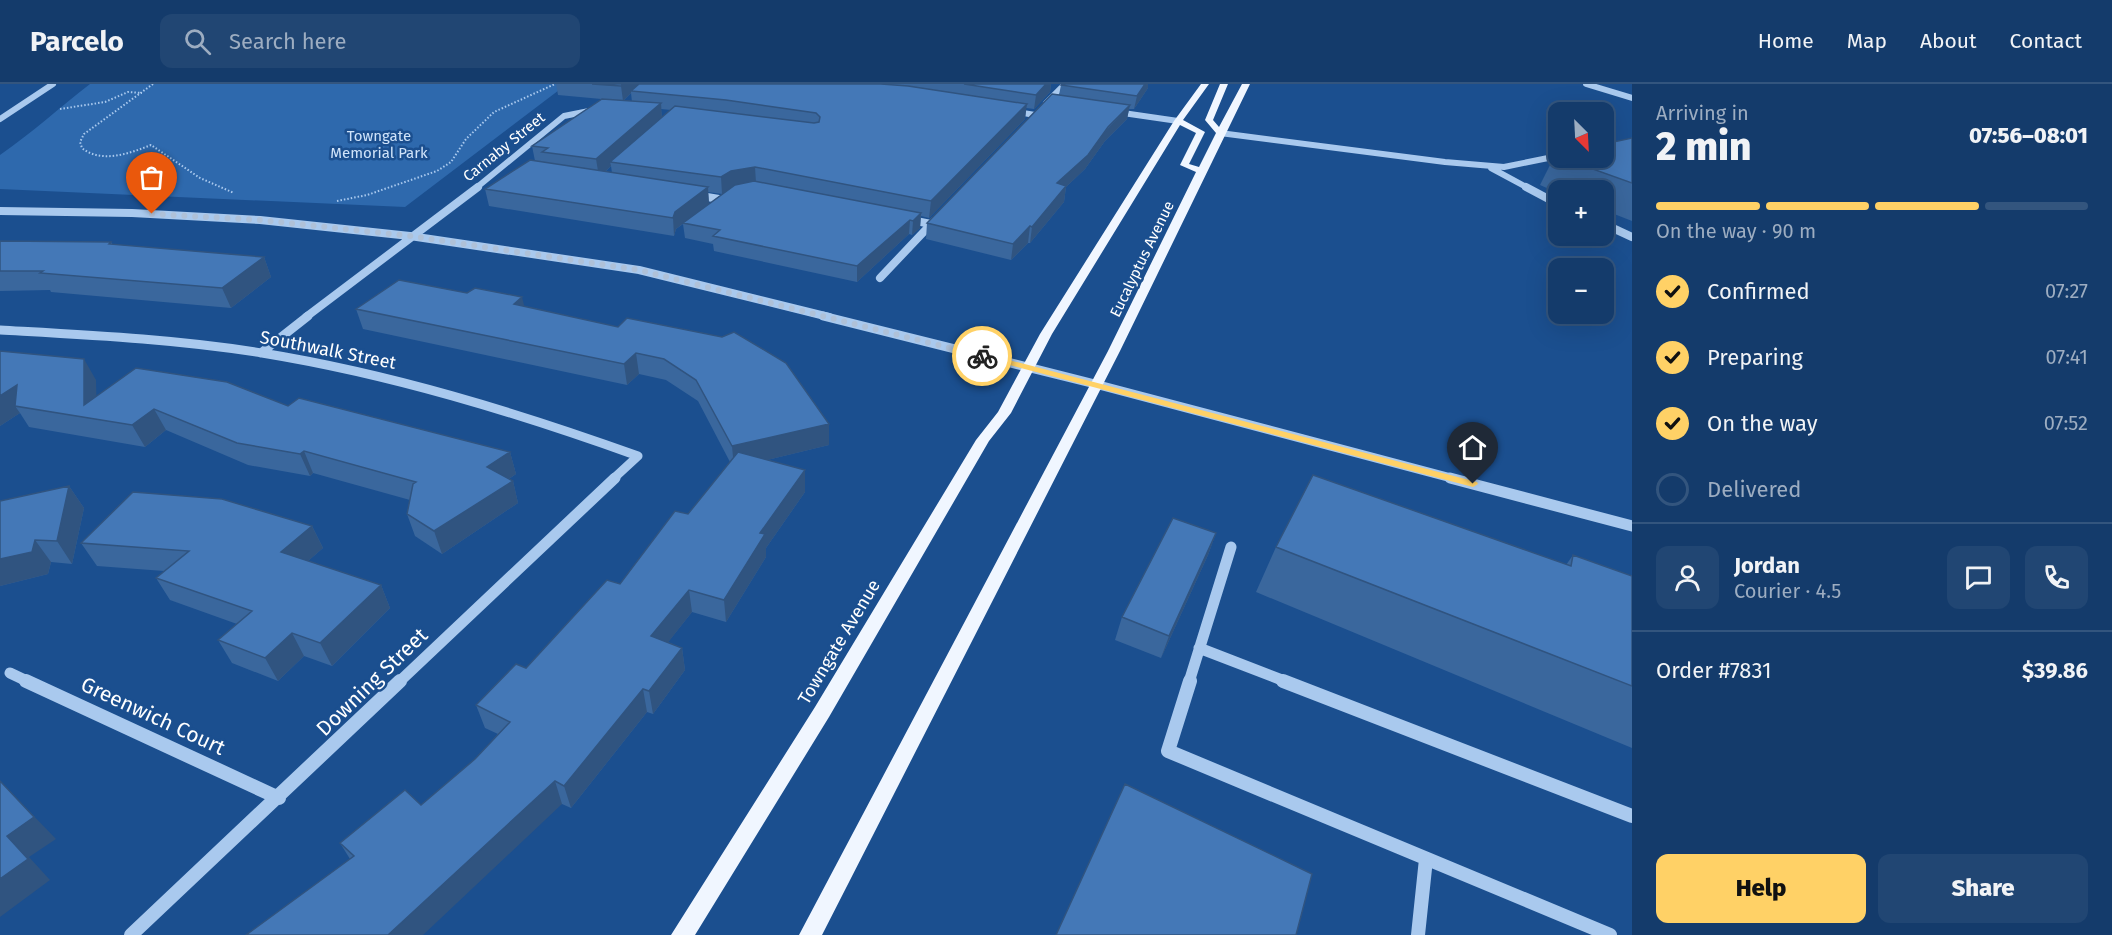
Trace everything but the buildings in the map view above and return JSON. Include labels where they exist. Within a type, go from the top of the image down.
[{"type":"main road","name":"Eucalyptus Avenue","points":[[1028,367],[1178,121],[1204,84]]},
{"type":"main road","points":[[1220,133],[1209,120],[1224,84]]},
{"type":"main road","name":"Eucalyptus Avenue","points":[[1095,384],[1114,351],[1246,84]]},
{"type":"main road","points":[[1178,121],[1201,132],[1184,165],[1201,171]]},
{"type":"main road","name":"Towngate Avenue","points":[[682,935],[822,712],[983,440],[1004,413],[1028,367]]},
{"type":"main road","points":[[810,935],[1095,384]]},
{"type":"street","points":[[0,119],[53,84]]},
{"type":"street","points":[[1027,123],[1065,84]]},
{"type":"street","points":[[1586,84],[1632,98]]},
{"type":"street","points":[[1048,102],[1059,104]]},
{"type":"street","name":"Carnaby Street","points":[[261,353],[410,236],[455,204],[564,116],[589,110],[611,110]]},
{"type":"street","points":[[1001,110],[1035,115]]},
{"type":"street","points":[[1105,110],[1178,121]]},
{"type":"street","points":[[1220,133],[1444,162],[1504,167],[1548,158]]},
{"type":"street","points":[[1485,165],[1548,199]]},
{"type":"street","points":[[716,206],[733,193]]},
{"type":"street","points":[[691,195],[725,200]]},
{"type":"street","points":[[0,211],[214,216],[410,236],[639,270],[1095,384],[1632,526]]},
{"type":"street","points":[[880,278],[939,216]]},
{"type":"street","points":[[897,217],[931,224]]},
{"type":"street","points":[[1614,229],[1632,237]]},
{"type":"street","name":"Southwalk Street","points":[[0,330],[120,337],[261,353],[403,382],[545,422],[638,456]]},
{"type":"street","name":"Downing Street","points":[[131,935],[279,798],[638,456]]},
{"type":"street","points":[[1231,547],[1168,751],[1610,935]]},
{"type":"street","points":[[1199,648],[1632,816]]},
{"type":"street","name":"Greenwich Court","points":[[10,673],[279,798]]},
{"type":"street","points":[[1418,935],[1426,859]]},
{"type":"path","points":[[153,84],[84,134],[80,140],[83,151],[94,156],[112,156],[151,145],[200,178],[243,196]]},
{"type":"path","points":[[337,201],[377,192],[437,171],[451,162],[466,139],[494,112],[555,84]]},
{"type":"path","points":[[58,109],[105,102],[128,92],[142,93]]},
{"type":"green space","name":"Towngate Memorial Park","points":[[90,84],[567,84],[405,207],[0,189],[0,155]]},
{"type":"way so far","points":[[152,214],[214,216],[410,236],[639,270],[982,356]]},
{"type":"route","points":[[982,356],[1473,484]]}]
